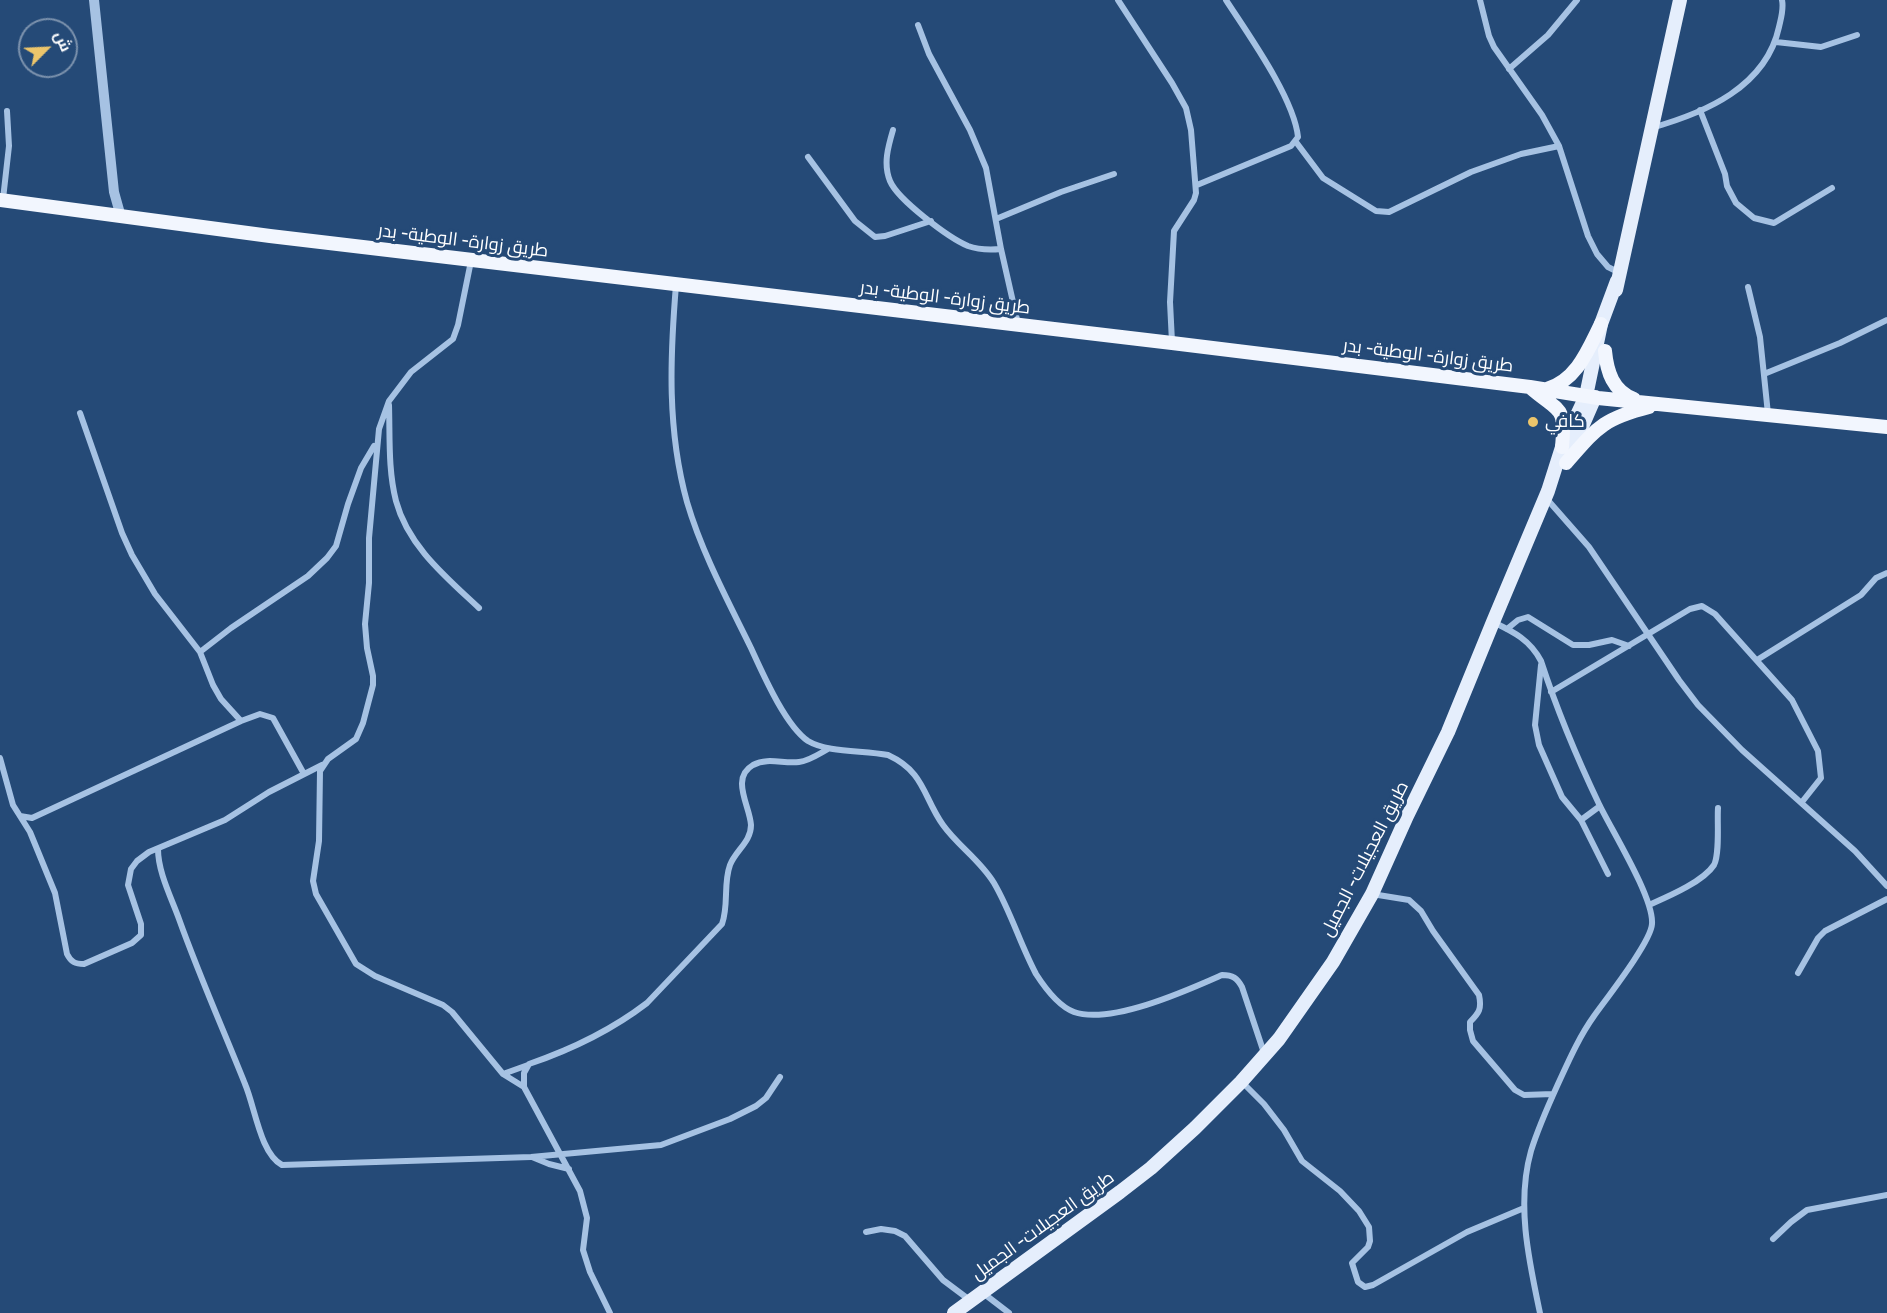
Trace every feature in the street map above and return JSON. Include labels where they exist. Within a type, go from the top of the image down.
[{"type":"highway","name":"طريق زوارة- الوطية- بدر","points":[[2,200],[471,260],[1530,387],[1591,397],[1887,426]]},
{"type":"highway","points":[[1545,389],[1566,380],[1577,368],[1601,324]]},
{"type":"highway","points":[[1605,351],[1608,370],[1617,387],[1628,397],[1651,404]]},
{"type":"highway","points":[[1530,387],[1560,412],[1564,426],[1562,447]]},
{"type":"highway","points":[[1566,463],[1605,422],[1651,404]]},
{"type":"main road","points":[[1547,494],[1566,463],[1591,397],[1605,351],[1617,277],[1680,0]]},
{"type":"main road","points":[[1547,494],[1562,447],[1591,397],[1601,324],[1617,277]]},
{"type":"main road","name":"طريق العجيلات- الجميل","points":[[954,1313],[1151,1168],[1196,1128],[1279,1039],[1327,971],[1372,894],[1448,732],[1492,621],[1547,494]]},
{"type":"street","points":[[94,0],[114,192],[121,217]]},
{"type":"street","points":[[1118,0],[1172,83],[1186,108],[1191,130],[1197,186],[1194,200],[1174,231],[1170,302],[1172,343]]},
{"type":"street","points":[[1197,186],[1252,160],[1291,146],[1298,137],[1298,131],[1286,100],[1263,57],[1226,0]]},
{"type":"street","points":[[1480,0],[1494,47],[1542,115],[1559,146],[1592,246],[1602,262],[1617,277]]},
{"type":"street","points":[[1509,69],[1548,35],[1577,0]]},
{"type":"street","points":[[1651,128],[1700,110],[1728,95],[1753,77],[1769,57],[1776,42],[1782,16],[1782,0]]},
{"type":"street","points":[[918,25],[929,54],[979,149],[986,168],[1018,325]]},
{"type":"street","points":[[1776,42],[1821,47],[1857,35]]},
{"type":"street","points":[[1700,110],[1725,174],[1727,186],[1736,203],[1754,218],[1774,223],[1832,188]]},
{"type":"street","points":[[2,200],[9,146],[7,111]]},
{"type":"street","points":[[893,130],[887,161],[891,183],[907,203],[970,247],[987,250],[1001,249]]},
{"type":"street","points":[[1296,142],[1323,178],[1376,211],[1389,212],[1471,172],[1521,154],[1559,146]]},
{"type":"street","points":[[808,157],[855,221],[875,237],[931,221]]},
{"type":"street","points":[[996,219],[1061,192],[1114,174]]},
{"type":"street","points":[[0,758],[9,792],[30,832],[55,893],[67,954],[76,964],[84,964],[138,939],[141,935],[141,924],[128,878],[142,856],[225,820],[269,792],[322,765],[356,739],[363,723],[373,685],[365,634],[369,538],[379,429],[389,401],[411,372],[453,339],[471,260]]},
{"type":"street","points":[[676,284],[670,394],[681,478],[695,526],[730,604],[776,698],[795,729],[818,746],[867,751],[888,756],[898,760],[914,774],[923,785],[942,824],[986,870],[1004,901],[1036,972],[1050,993],[1065,1007],[1076,1013],[1093,1014],[1150,1005],[1222,975],[1227,975],[1237,979],[1242,987],[1265,1055]]},
{"type":"street","points":[[1748,287],[1760,337],[1768,414]]},
{"type":"street","points":[[1764,374],[1840,344],[1887,320]]},
{"type":"street","points":[[389,401],[392,481],[404,522],[416,543],[433,564],[479,608]]},
{"type":"street","points":[[80,412],[122,533],[132,555],[156,594],[200,652],[213,685],[222,699],[241,721]]},
{"type":"street","points":[[200,652],[231,628],[309,576],[327,558],[336,546],[361,468],[376,443]]},
{"type":"street","points":[[1547,494],[1590,547],[1678,680],[1718,727],[1855,851],[1887,886]]},
{"type":"street","points":[[1757,660],[1862,595],[1876,578],[1887,573]]},
{"type":"street","points":[[1551,692],[1690,609],[1702,606],[1715,614],[1792,700],[1818,751],[1821,778],[1802,802]]},
{"type":"street","points":[[1508,629],[1518,620],[1528,617],[1573,645],[1589,645],[1612,640],[1629,646]]},
{"type":"street","points":[[1492,621],[1530,644],[1541,661],[1551,692],[1600,806],[1649,905],[1652,919],[1651,930],[1617,985],[1581,1036],[1553,1094],[1530,1153],[1524,1191],[1524,1208],[1531,1270],[1540,1313]]},
{"type":"street","points":[[1541,661],[1535,725],[1539,746],[1562,797],[1581,820],[1608,874]]},
{"type":"street","points":[[20,816],[32,818],[260,714],[273,718],[304,774]]},
{"type":"street","points":[[503,1074],[572,1047],[637,1011],[647,1003],[722,924],[725,915],[729,866],[745,845],[751,828],[742,790],[742,780],[748,769],[761,762],[804,761],[829,748]]},
{"type":"street","points":[[322,765],[319,782],[319,841],[313,881],[316,894],[350,956],[362,969],[443,1005],[452,1012],[503,1074],[524,1087]]},
{"type":"street","points":[[1581,820],[1600,806]]},
{"type":"street","points":[[1649,905],[1695,881],[1714,864],[1717,851],[1718,808]]},
{"type":"street","points":[[30,832],[32,818]]},
{"type":"street","points":[[158,849],[158,858],[168,890],[246,1086],[265,1144],[276,1162],[282,1166],[531,1157],[653,1146],[677,1140],[756,1106],[766,1098],[780,1077]]},
{"type":"street","points":[[1372,894],[1409,900],[1422,911],[1433,931],[1479,995],[1482,1006],[1470,1022],[1473,1041],[1515,1090],[1524,1095],[1553,1094]]},
{"type":"street","points":[[1798,973],[1818,938],[1825,931],[1887,899]]},
{"type":"street","points":[[529,1065],[524,1073],[524,1087],[580,1191],[586,1210],[583,1250],[590,1272],[610,1313]]},
{"type":"street","points":[[1241,1082],[1264,1104],[1284,1130],[1302,1161],[1340,1191],[1359,1211],[1369,1227],[1368,1247],[1352,1263],[1358,1282],[1365,1287],[1373,1285],[1467,1232],[1524,1208]]},
{"type":"street","points":[[531,1157],[569,1168]]},
{"type":"street","points":[[1773,1239],[1807,1210],[1887,1195]]},
{"type":"street","points":[[866,1232],[895,1231],[905,1236],[944,1280],[1010,1313]]},
{"type":"place","name":"كافي","points":[[1533,422]]}]
